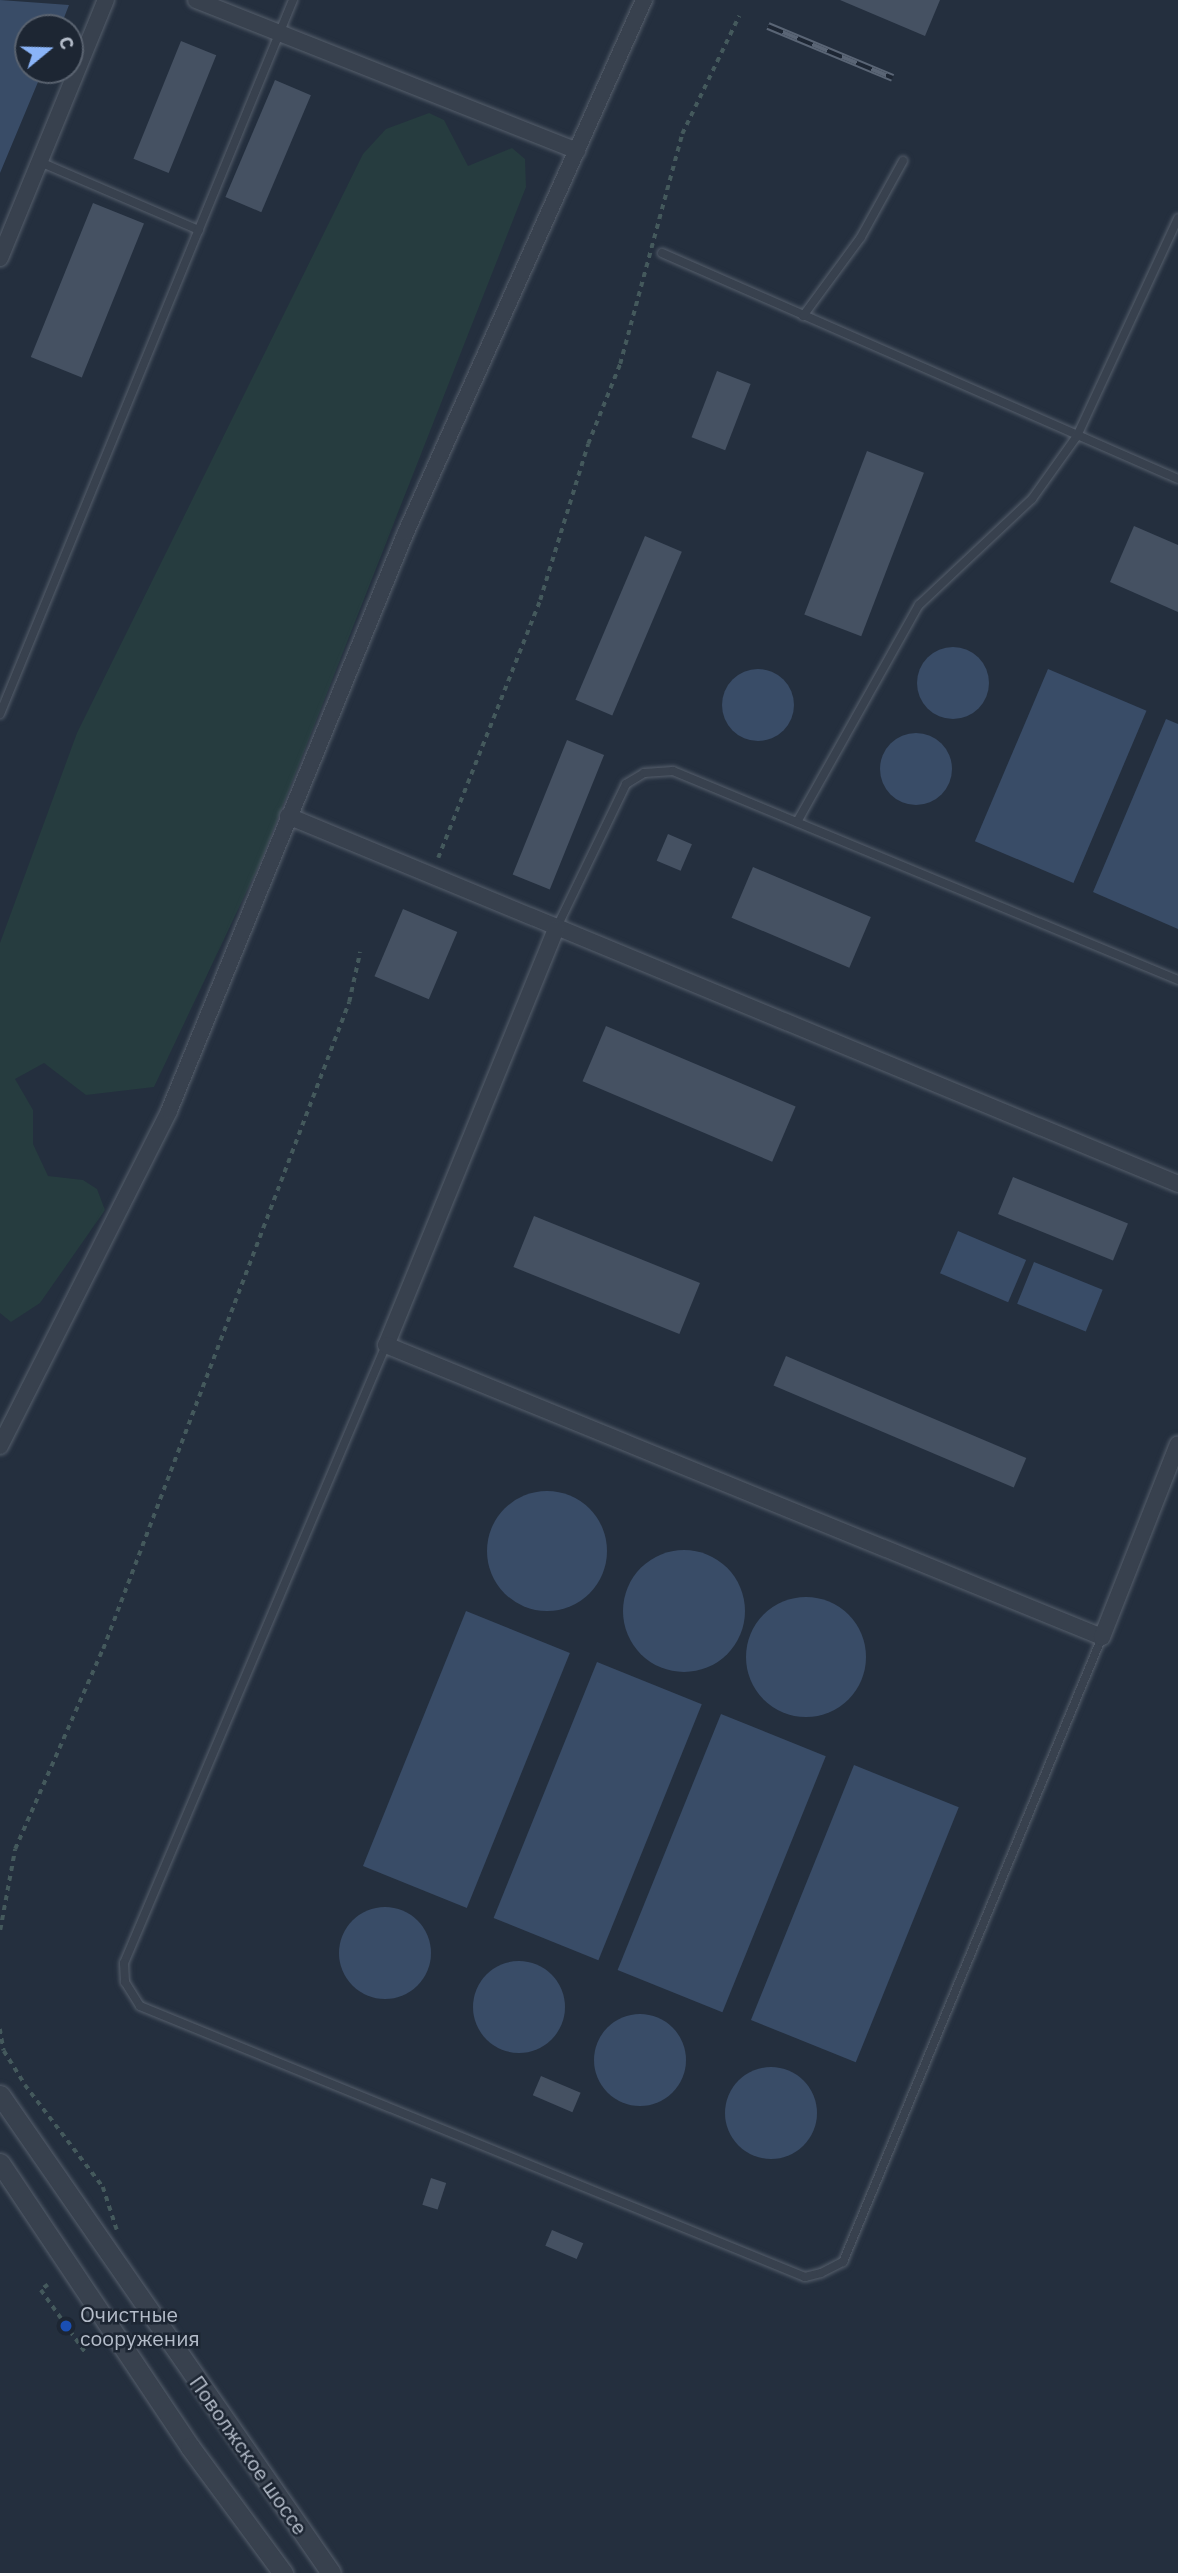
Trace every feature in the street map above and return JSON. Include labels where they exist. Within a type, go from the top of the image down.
[{"type":"street","points":[[0,258],[106,0]]},
{"type":"street","points":[[196,0],[577,151]]},
{"type":"street","points":[[0,1446],[169,1111],[288,816],[644,0]]},
{"type":"street","points":[[288,816],[1178,1184]]},
{"type":"street","points":[[556,929],[386,1345],[1102,1637],[1178,1444]]},
{"type":"street","name":"Поволжское шоссе","points":[[0,2095],[331,2573]]},
{"type":"street","name":"Поволжское шоссе","points":[[2,2167],[190,2447],[283,2573]]},
{"type":"lane","points":[[0,714],[293,0]]},
{"type":"lane","points":[[803,316],[861,237],[903,160]]},
{"type":"lane","points":[[40,162],[199,230]]},
{"type":"lane","points":[[797,822],[919,605],[1032,499],[1077,436],[1178,218]]},
{"type":"lane","points":[[662,253],[1178,479]]},
{"type":"lane","points":[[556,929],[626,785],[643,773],[673,771],[1178,980]]},
{"type":"lane","points":[[386,1345],[124,1963],[125,1982],[141,2007],[805,2277],[821,2273],[843,2262],[1102,1637]]},
{"type":"path","points":[[431,877],[540,600],[588,444],[620,364],[681,134],[739,16]]},
{"type":"path","points":[[0,1930],[15,1849],[122,1598],[349,1002],[360,952]]},
{"type":"path","points":[[0,2029],[4,2051],[25,2085],[103,2187],[117,2230]]},
{"type":"path","points":[[48,2285],[41,2290],[85,2352]]},
{"type":"green space","points":[[429,113],[444,120],[468,166],[512,148],[525,159],[526,187],[261,861],[154,1087],[86,1095],[44,1063],[15,1079],[33,1110],[33,1144],[48,1176],[83,1180],[97,1189],[105,1210],[40,1303],[11,1322],[0,1313],[0,943],[77,733],[363,154],[386,129]]},
{"type":"water","points":[[0,0],[69,5],[65,14],[14,14],[14,84],[37,84],[0,173]]},
{"type":"water","points":[[953,647],[973,653],[983,663],[989,683],[983,703],[973,713],[953,719],[933,713],[923,703],[917,683],[923,663],[933,653]]},
{"type":"water","points":[[758,669],[778,675],[788,685],[794,705],[788,725],[778,735],[758,741],[738,735],[728,725],[722,705],[728,685],[738,675]]},
{"type":"water","points":[[1048,669],[1146,711],[1073,883],[975,841]]},
{"type":"water","points":[[1166,719],[1178,724],[1178,929],[1093,892]]},
{"type":"water","points":[[916,733],[936,739],[946,749],[952,769],[946,789],[936,799],[916,805],[896,799],[886,789],[880,769],[886,749],[896,739]]},
{"type":"water","points":[[958,1231],[1026,1260],[1008,1302],[940,1273]]},
{"type":"water","points":[[1034,1262],[1103,1290],[1086,1331],[1017,1304]]},
{"type":"water","points":[[547,1491],[570,1495],[590,1508],[603,1528],[607,1551],[603,1574],[590,1594],[570,1607],[547,1611],[524,1607],[504,1594],[491,1574],[487,1551],[491,1528],[504,1508],[524,1495]]},
{"type":"water","points":[[684,1550],[707,1555],[727,1568],[740,1588],[745,1611],[740,1634],[727,1654],[707,1667],[684,1672],[661,1667],[641,1654],[628,1634],[623,1611],[628,1588],[641,1568],[661,1555]]},
{"type":"water","points":[[806,1597],[829,1601],[849,1614],[862,1634],[866,1657],[862,1680],[849,1700],[829,1713],[806,1717],[783,1713],[763,1700],[750,1680],[746,1657],[750,1634],[763,1614],[783,1601]]},
{"type":"water","points":[[466,1611],[570,1653],[467,1908],[363,1866]]},
{"type":"water","points":[[597,1662],[702,1704],[598,1960],[494,1918]]},
{"type":"water","points":[[721,1714],[826,1756],[722,2012],[618,1970]]},
{"type":"water","points":[[854,1765],[959,1807],[856,2062],[751,2020]]},
{"type":"water","points":[[385,1907],[411,1915],[423,1927],[431,1953],[423,1979],[411,1991],[385,1999],[359,1991],[347,1979],[339,1953],[347,1927],[359,1915]]},
{"type":"water","points":[[519,1961],[537,1965],[551,1975],[561,1989],[565,2007],[561,2025],[551,2039],[537,2049],[519,2053],[501,2049],[487,2039],[477,2025],[473,2007],[477,1989],[487,1975],[501,1965]]},
{"type":"water","points":[[640,2014],[658,2018],[672,2028],[682,2042],[686,2060],[682,2078],[672,2092],[658,2102],[640,2106],[622,2102],[608,2092],[598,2078],[594,2060],[598,2042],[608,2028],[622,2018]]},
{"type":"water","points":[[771,2067],[789,2071],[803,2081],[813,2095],[817,2113],[813,2131],[803,2145],[789,2155],[771,2159],[753,2155],[739,2145],[729,2131],[725,2113],[729,2095],[739,2081],[753,2071]]},
{"type":"building","points":[[840,0],[940,0],[925,36]]},
{"type":"building","points":[[181,41],[216,55],[169,173],[133,159]]},
{"type":"building","points":[[275,80],[311,95],[261,212],[225,197]]},
{"type":"building","points":[[93,203],[144,224],[82,378],[31,357]]},
{"type":"building","points":[[717,371],[751,384],[725,450],[692,437]]},
{"type":"building","points":[[867,451],[924,473],[861,636],[804,614]]},
{"type":"building","points":[[1134,526],[1178,545],[1178,612],[1110,582]]},
{"type":"building","points":[[645,536],[682,552],[612,715],[575,700]]},
{"type":"building","points":[[567,740],[604,755],[550,889],[513,874]]},
{"type":"building","points":[[668,834],[692,844],[681,871],[657,861]]},
{"type":"building","points":[[753,867],[871,917],[849,968],[732,918]]},
{"type":"building","points":[[403,909],[457,932],[429,999],[374,976]]},
{"type":"building","points":[[606,1026],[796,1106],[772,1162],[583,1081]]},
{"type":"building","points":[[1013,1177],[1128,1223],[1113,1261],[998,1214]]},
{"type":"building","points":[[534,1216],[700,1283],[679,1334],[513,1267]]},
{"type":"building","points":[[786,1356],[1026,1458],[1014,1487],[773,1385]]},
{"type":"building","points":[[541,2076],[581,2093],[572,2112],[533,2095]]},
{"type":"building","points":[[431,2178],[446,2183],[438,2210],[422,2205]]},
{"type":"building","points":[[552,2230],[583,2243],[577,2259],[545,2246]]},
{"type":"railway","points":[[768,26],[893,78]]},
{"type":"place","name":"Очистные сооружения","points":[[66,2326]]}]
